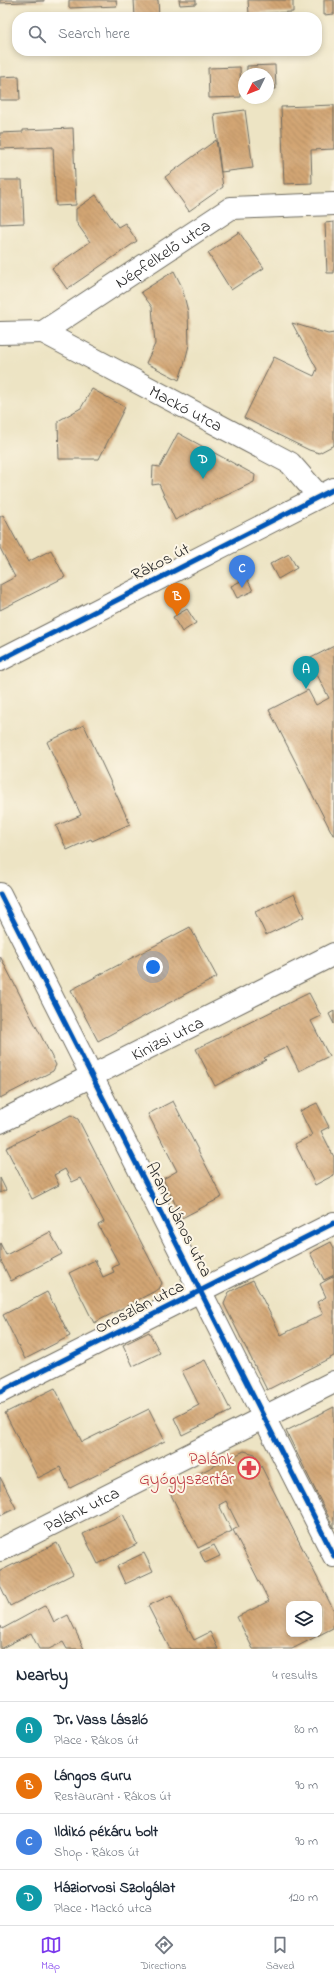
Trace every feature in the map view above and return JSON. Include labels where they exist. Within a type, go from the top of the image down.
[{"type":"street","name":"Népfelkelő utca","points":[[43,332],[231,208],[334,204]]},
{"type":"street","points":[[0,333],[43,332]]},
{"type":"street","name":"Mackó utca","points":[[43,332],[290,463],[326,492]]},
{"type":"street","name":"Rákos út","points":[[0,660],[326,492]]},
{"type":"street","name":"Arany János utca","points":[[0,894],[334,1556]]},
{"type":"street","name":"Kinizsi utca","points":[[0,1122],[334,954]]},
{"type":"street","name":"Oroszlán utca","points":[[0,1392],[334,1223]]},
{"type":"street","name":"Palánk utca","points":[[0,1550],[334,1382]]},
{"type":"building","points":[[0,0],[44,0],[44,1],[0,3]]},
{"type":"building","points":[[69,0],[116,0],[117,6],[69,8]]},
{"type":"building","points":[[134,0],[158,0],[159,12],[135,12]]},
{"type":"building","points":[[179,0],[196,0],[196,4],[180,5]]},
{"type":"building","points":[[248,0],[293,0],[293,12],[249,12]]},
{"type":"building","points":[[324,0],[334,0],[334,14],[324,15]]},
{"type":"building","points":[[275,65],[276,89],[274,89],[274,68],[247,68],[247,66]]},
{"type":"building","points":[[240,67],[238,68],[238,97],[209,98],[208,68]]},
{"type":"building","points":[[19,76],[20,100],[0,100],[0,77]]},
{"type":"building","points":[[334,105],[334,149],[311,150],[312,183],[284,184],[281,107]]},
{"type":"building","points":[[245,110],[253,168],[221,172],[214,114]]},
{"type":"building","points":[[73,128],[76,205],[56,206],[53,147],[0,149],[0,133],[23,132],[23,130]]},
{"type":"building","points":[[216,140],[223,187],[189,211],[165,177]]},
{"type":"building","points":[[0,180],[22,180],[24,223],[0,224]]},
{"type":"building","points":[[96,195],[118,227],[125,223],[137,241],[67,289],[52,268],[90,242],[76,222],[76,209]]},
{"type":"building","points":[[334,222],[334,273],[327,273],[325,223]]},
{"type":"building","points":[[239,232],[264,268],[231,290],[208,253]]},
{"type":"building","points":[[174,271],[182,287],[188,312],[189,345],[179,380],[146,363],[155,344],[152,307],[141,292]]},
{"type":"building","points":[[292,323],[328,334],[334,333],[334,445],[319,453],[309,450],[244,418],[274,357],[314,376],[317,369]]},
{"type":"building","points":[[92,389],[125,407],[99,459],[59,459],[58,421],[81,408]]},
{"type":"building","points":[[178,433],[255,475],[254,482],[175,520],[159,484],[152,485],[153,466],[160,467]]},
{"type":"building","points":[[3,515],[28,562],[51,550],[65,577],[0,610],[0,585],[15,577],[0,548],[0,517]]},
{"type":"building","points":[[289,554],[297,568],[278,579],[270,564]]},
{"type":"building","points":[[247,578],[253,591],[237,598],[231,586]]},
{"type":"building","points":[[187,609],[196,623],[182,632],[173,617]]},
{"type":"building","points":[[334,646],[333,835],[269,710],[308,690],[316,705],[329,698],[309,659]]},
{"type":"building","points":[[84,725],[130,824],[92,841],[91,839],[67,850],[56,826],[81,815],[47,742]]},
{"type":"building","points":[[294,894],[304,917],[266,935],[255,912]]},
{"type":"building","points":[[190,927],[217,977],[98,1041],[71,990]]},
{"type":"building","points":[[0,956],[56,1065],[53,1071],[0,1098]]},
{"type":"building","points":[[309,993],[321,1016],[311,1021],[329,1056],[299,1071],[287,1047],[264,1058],[266,1060],[215,1086],[196,1049]]},
{"type":"building","points":[[334,1011],[334,1024],[329,1014]]},
{"type":"building","points":[[173,1101],[222,1197],[182,1218],[163,1179],[177,1171],[148,1114]]},
{"type":"building","points":[[317,1103],[329,1127],[321,1131],[334,1157],[334,1175],[315,1185],[295,1144],[312,1135],[300,1111]]},
{"type":"building","points":[[71,1115],[78,1119],[162,1283],[159,1289],[94,1323],[69,1273],[95,1260],[103,1277],[114,1272],[112,1268],[119,1264],[98,1225],[104,1222],[81,1178],[72,1182],[65,1169],[54,1175],[59,1185],[32,1199],[6,1148]]},
{"type":"building","points":[[0,1178],[6,1190],[0,1193]]},
{"type":"building","points":[[50,1232],[62,1254],[11,1281],[0,1259],[0,1243],[6,1255]]},
{"type":"building","points":[[331,1242],[334,1248],[334,1275],[324,1280],[310,1253]]},
{"type":"building","points":[[334,1276],[334,1356],[267,1390],[224,1304],[229,1292],[253,1280],[281,1335],[323,1314],[317,1302],[326,1297],[320,1284]]},
{"type":"building","points":[[47,1292],[70,1336],[25,1359],[3,1315]]},
{"type":"building","points":[[149,1332],[160,1353],[133,1366],[123,1345]]},
{"type":"building","points":[[205,1360],[231,1411],[182,1435],[174,1418],[199,1405],[182,1371]]},
{"type":"building","points":[[55,1388],[82,1442],[149,1409],[165,1441],[70,1488],[60,1467],[38,1478],[5,1413]]},
{"type":"building","points":[[334,1407],[334,1528],[286,1431]]},
{"type":"building","points":[[244,1451],[255,1454],[334,1611],[333,1628],[322,1634],[322,1601],[286,1601],[286,1637],[315,1637],[292,1649],[253,1649],[237,1617],[269,1601],[233,1530],[239,1527],[226,1501],[219,1505],[232,1531],[198,1548],[168,1489]]},
{"type":"building","points":[[0,1477],[16,1508],[0,1516]]},
{"type":"building","points":[[123,1514],[137,1544],[98,1564],[83,1534]]},
{"type":"building","points":[[57,1543],[73,1574],[10,1606],[0,1585],[0,1571]]},
{"type":"building","points":[[214,1545],[220,1556],[205,1563],[200,1552]]},
{"type":"building","points":[[144,1553],[153,1571],[125,1584],[117,1566]]},
{"type":"building","points":[[171,1595],[194,1640],[210,1632],[218,1649],[170,1649],[148,1606]]},
{"type":"building","points":[[46,1605],[54,1622],[68,1615],[84,1649],[67,1649],[63,1642],[49,1649],[39,1649],[31,1633],[0,1649],[1,1626],[2,1629]]},
{"type":"cycle path","points":[[0,660],[334,489]]},
{"type":"cycle path","points":[[0,894],[334,1556]]},
{"type":"cycle path","points":[[0,1392],[334,1223]]},
{"type":"place","name":"Háziorvosi Szolgálat","points":[[203,479]]},
{"type":"place","name":"Ildikó pékáru bolt","points":[[242,588]]},
{"type":"place","name":"Lángos Guru","points":[[177,616]]},
{"type":"place","name":"Dr. Vass László","points":[[306,689]]},
{"type":"place","name":"Palánk Gyógyszertár","points":[[249,1468]]}]
